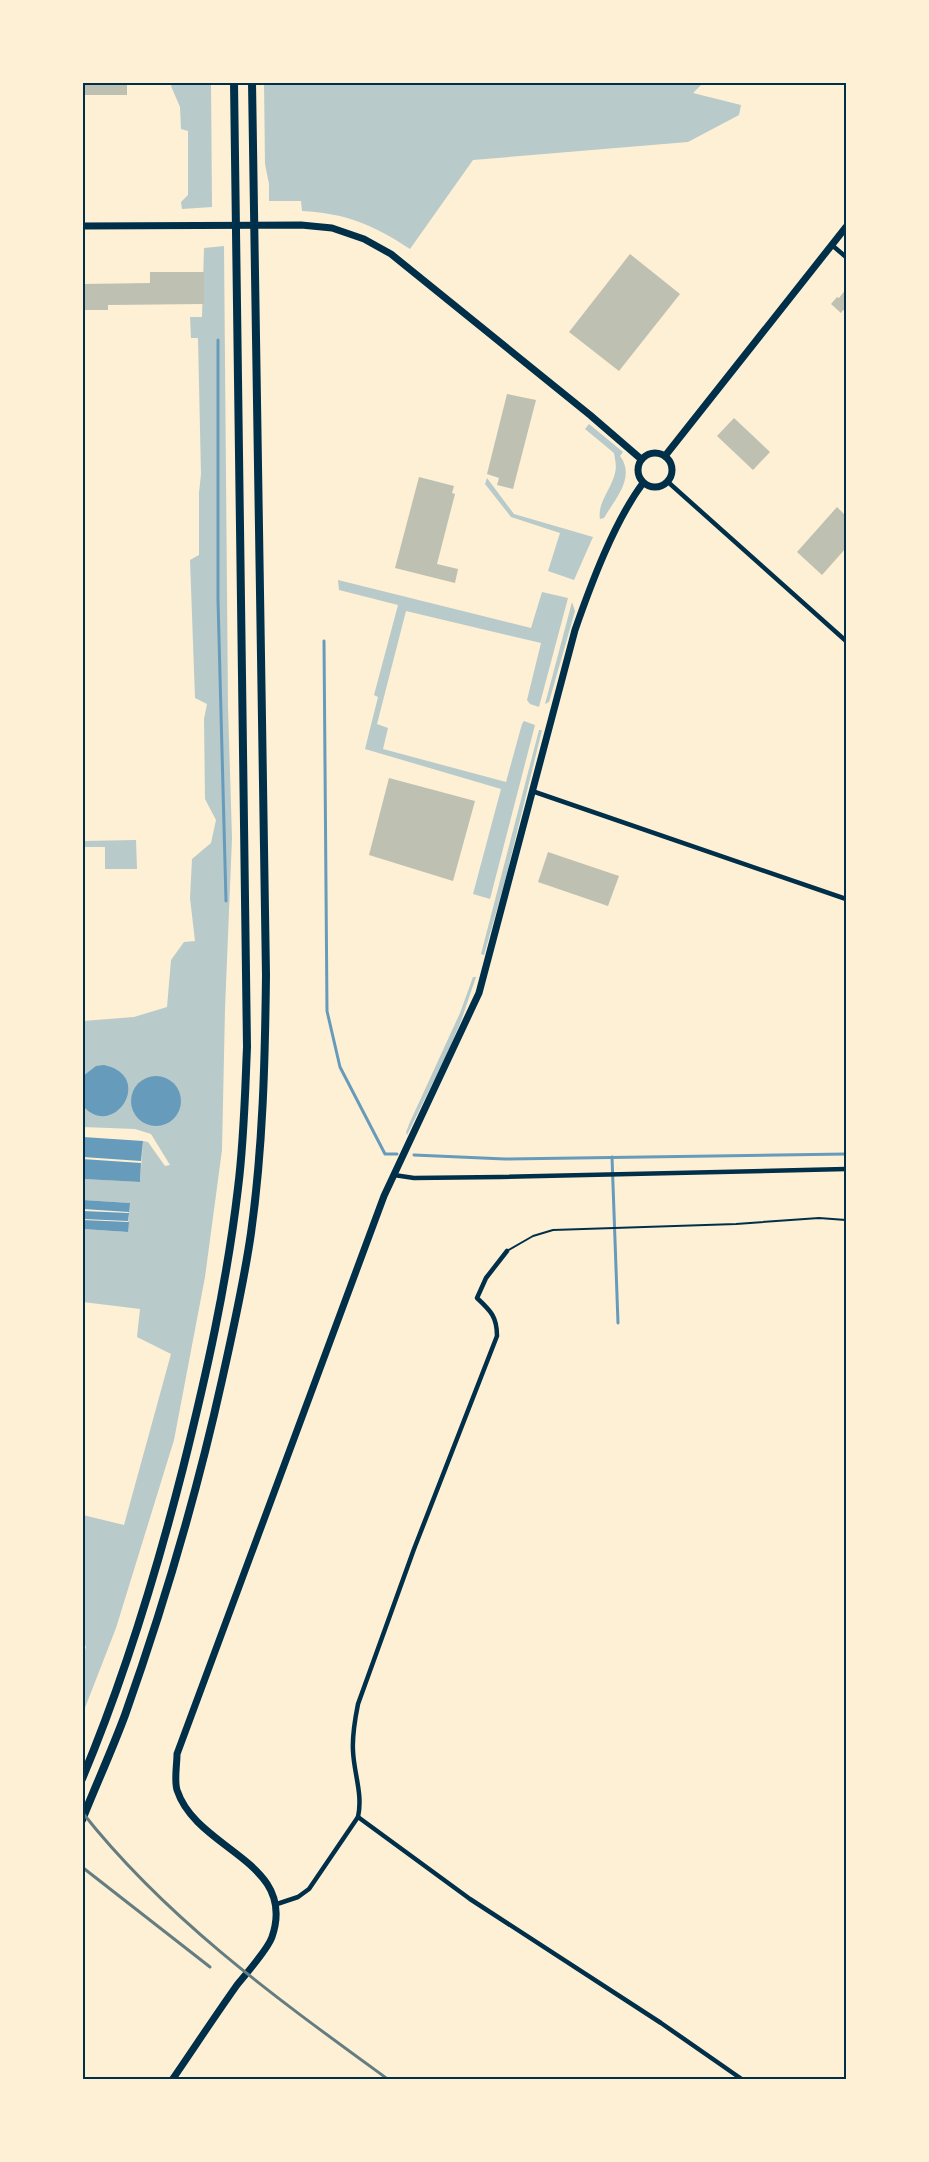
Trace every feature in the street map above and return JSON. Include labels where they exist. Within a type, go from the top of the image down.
[{"type":"highway","points":[[82,1779],[128,1657],[175,1499],[215,1329],[238,1186],[247,1036],[232,82]]},
{"type":"highway","points":[[82,1820],[124,1716],[166,1597],[213,1421],[234,1327],[251,1233],[261,1140],[266,986],[253,171],[254,82]]},
{"type":"main road","points":[[82,226],[301,225],[332,228],[364,240],[391,254],[641,459]]},
{"type":"main road","points":[[665,456],[846,227]]},
{"type":"main road","points":[[652,453],[665,456],[671,464],[672,474],[668,482],[659,487],[651,487],[644,483],[639,476],[638,467],[641,459],[652,453]]},
{"type":"main road","points":[[172,2079],[272,1939],[277,1904],[274,1894],[263,1877],[250,1864],[208,1833],[189,1814],[177,1789],[177,1754],[361,1256],[394,1175],[479,993],[575,630],[588,593],[616,531],[644,483]]},
{"type":"street","points":[[833,246],[846,257]]},
{"type":"street","points":[[668,482],[846,641]]},
{"type":"street","points":[[532,791],[846,899]]},
{"type":"street","points":[[394,1175],[414,1178],[446,1178],[846,1169]]},
{"type":"street","points":[[277,1904],[298,1897],[309,1889],[358,1817],[361,1803],[352,1751],[358,1704],[414,1549],[497,1336],[497,1322],[488,1308],[477,1298],[486,1278],[507,1251]]},
{"type":"street","points":[[358,1817],[470,1899],[743,2079]]},
{"type":"lane","points":[[507,1251],[533,1236],[553,1230],[736,1224],[819,1218],[846,1220]]},
{"type":"shaded area","points":[[173,83],[211,83],[212,207],[182,209],[181,202],[188,195],[188,131],[181,129],[180,107],[171,86]]},
{"type":"shaded area","points":[[264,83],[703,83],[693,93],[741,105],[739,115],[688,142],[473,160],[410,249],[384,233],[359,222],[332,214],[302,211],[301,201],[269,201],[269,184],[265,164]]},
{"type":"shaded area","points":[[224,246],[228,706],[232,838],[222,1150],[205,1277],[174,1440],[116,1628],[83,1713],[83,1660],[86,1646],[82,1645],[83,1515],[124,1525],[171,1354],[137,1337],[140,1309],[83,1302],[83,1229],[128,1232],[129,1203],[83,1200],[83,1179],[140,1182],[143,1141],[148,1142],[165,1166],[170,1165],[151,1134],[135,1129],[83,1127],[83,1021],[134,1017],[167,1007],[171,960],[184,942],[195,941],[190,898],[192,859],[211,843],[216,820],[205,799],[204,719],[207,704],[195,698],[190,560],[199,555],[201,474],[198,338],[191,338],[190,317],[202,317],[204,248]]},
{"type":"shaded area","points":[[589,424],[623,452],[620,456],[626,472],[618,496],[604,518],[600,519],[601,507],[613,479],[616,463],[614,453],[585,429]]},
{"type":"shaded area","points":[[487,478],[514,514],[593,537],[574,580],[548,571],[560,533],[511,517],[485,484]]},
{"type":"shaded area","points":[[338,580],[531,628],[542,592],[568,598],[539,707],[530,704],[527,700],[541,643],[406,611],[377,724],[388,728],[383,749],[506,782],[522,724],[524,721],[535,725],[490,899],[473,894],[501,789],[365,749],[378,697],[374,695],[398,605],[339,590]]},
{"type":"shaded area","points":[[572,602],[575,611],[549,702],[545,704]]},
{"type":"shaded area","points":[[539,730],[542,730],[505,881],[484,955],[481,954]]},
{"type":"shaded area","points":[[136,840],[137,869],[105,869],[105,847],[83,847],[83,841]]},
{"type":"shaded area","points":[[473,977],[476,977],[461,1021],[407,1135],[410,1122],[460,1013]]},
{"type":"water","points":[[104,1065],[119,1071],[127,1081],[128,1092],[124,1103],[116,1112],[106,1116],[94,1114],[82,1105],[83,1076],[96,1066]]},
{"type":"water","points":[[151,1076],[161,1076],[174,1083],[181,1096],[181,1106],[174,1119],[161,1126],[151,1126],[142,1122],[135,1115],[131,1106],[131,1096],[135,1087],[142,1080]]},
{"type":"water","points":[[83,1137],[143,1141],[141,1161],[83,1157]]},
{"type":"water","points":[[82,1159],[141,1163],[140,1182],[83,1179]]},
{"type":"water","points":[[83,1200],[130,1203],[129,1212],[83,1209]]},
{"type":"water","points":[[83,1211],[129,1213],[128,1221],[83,1219]]},
{"type":"water","points":[[83,1220],[129,1222],[128,1232],[83,1229]]},
{"type":"building","points":[[82,82],[127,82],[127,95],[82,95]]},
{"type":"building","points":[[630,254],[680,294],[619,371],[569,332]]},
{"type":"building","points":[[150,272],[204,272],[204,304],[108,305],[108,310],[82,310],[82,284],[150,283]]},
{"type":"building","points":[[846,289],[846,312],[843,310],[841,313],[831,304]]},
{"type":"building","points":[[507,394],[536,400],[513,489],[497,485],[499,478],[487,474]]},
{"type":"building","points":[[734,418],[770,452],[753,470],[717,436]]},
{"type":"building","points":[[419,477],[454,486],[452,493],[455,494],[437,564],[458,569],[455,583],[395,568]]},
{"type":"building","points":[[837,507],[846,516],[846,548],[822,575],[797,552]]},
{"type":"building","points":[[389,778],[475,801],[453,881],[369,855]]},
{"type":"building","points":[[548,852],[619,876],[608,906],[538,882]]},
{"type":"waterway","points":[[218,340],[218,600],[226,901]]},
{"type":"waterway","points":[[324,641],[327,1011],[340,1067],[385,1154],[397,1154]]},
{"type":"waterway","points":[[414,1155],[505,1159],[846,1154]]},
{"type":"waterway","points":[[612,1157],[618,1323]]},
{"type":"railway","points":[[82,1812],[115,1851],[187,1923],[266,1989],[389,2080]]},
{"type":"railway","points":[[82,1867],[210,1967]]}]
